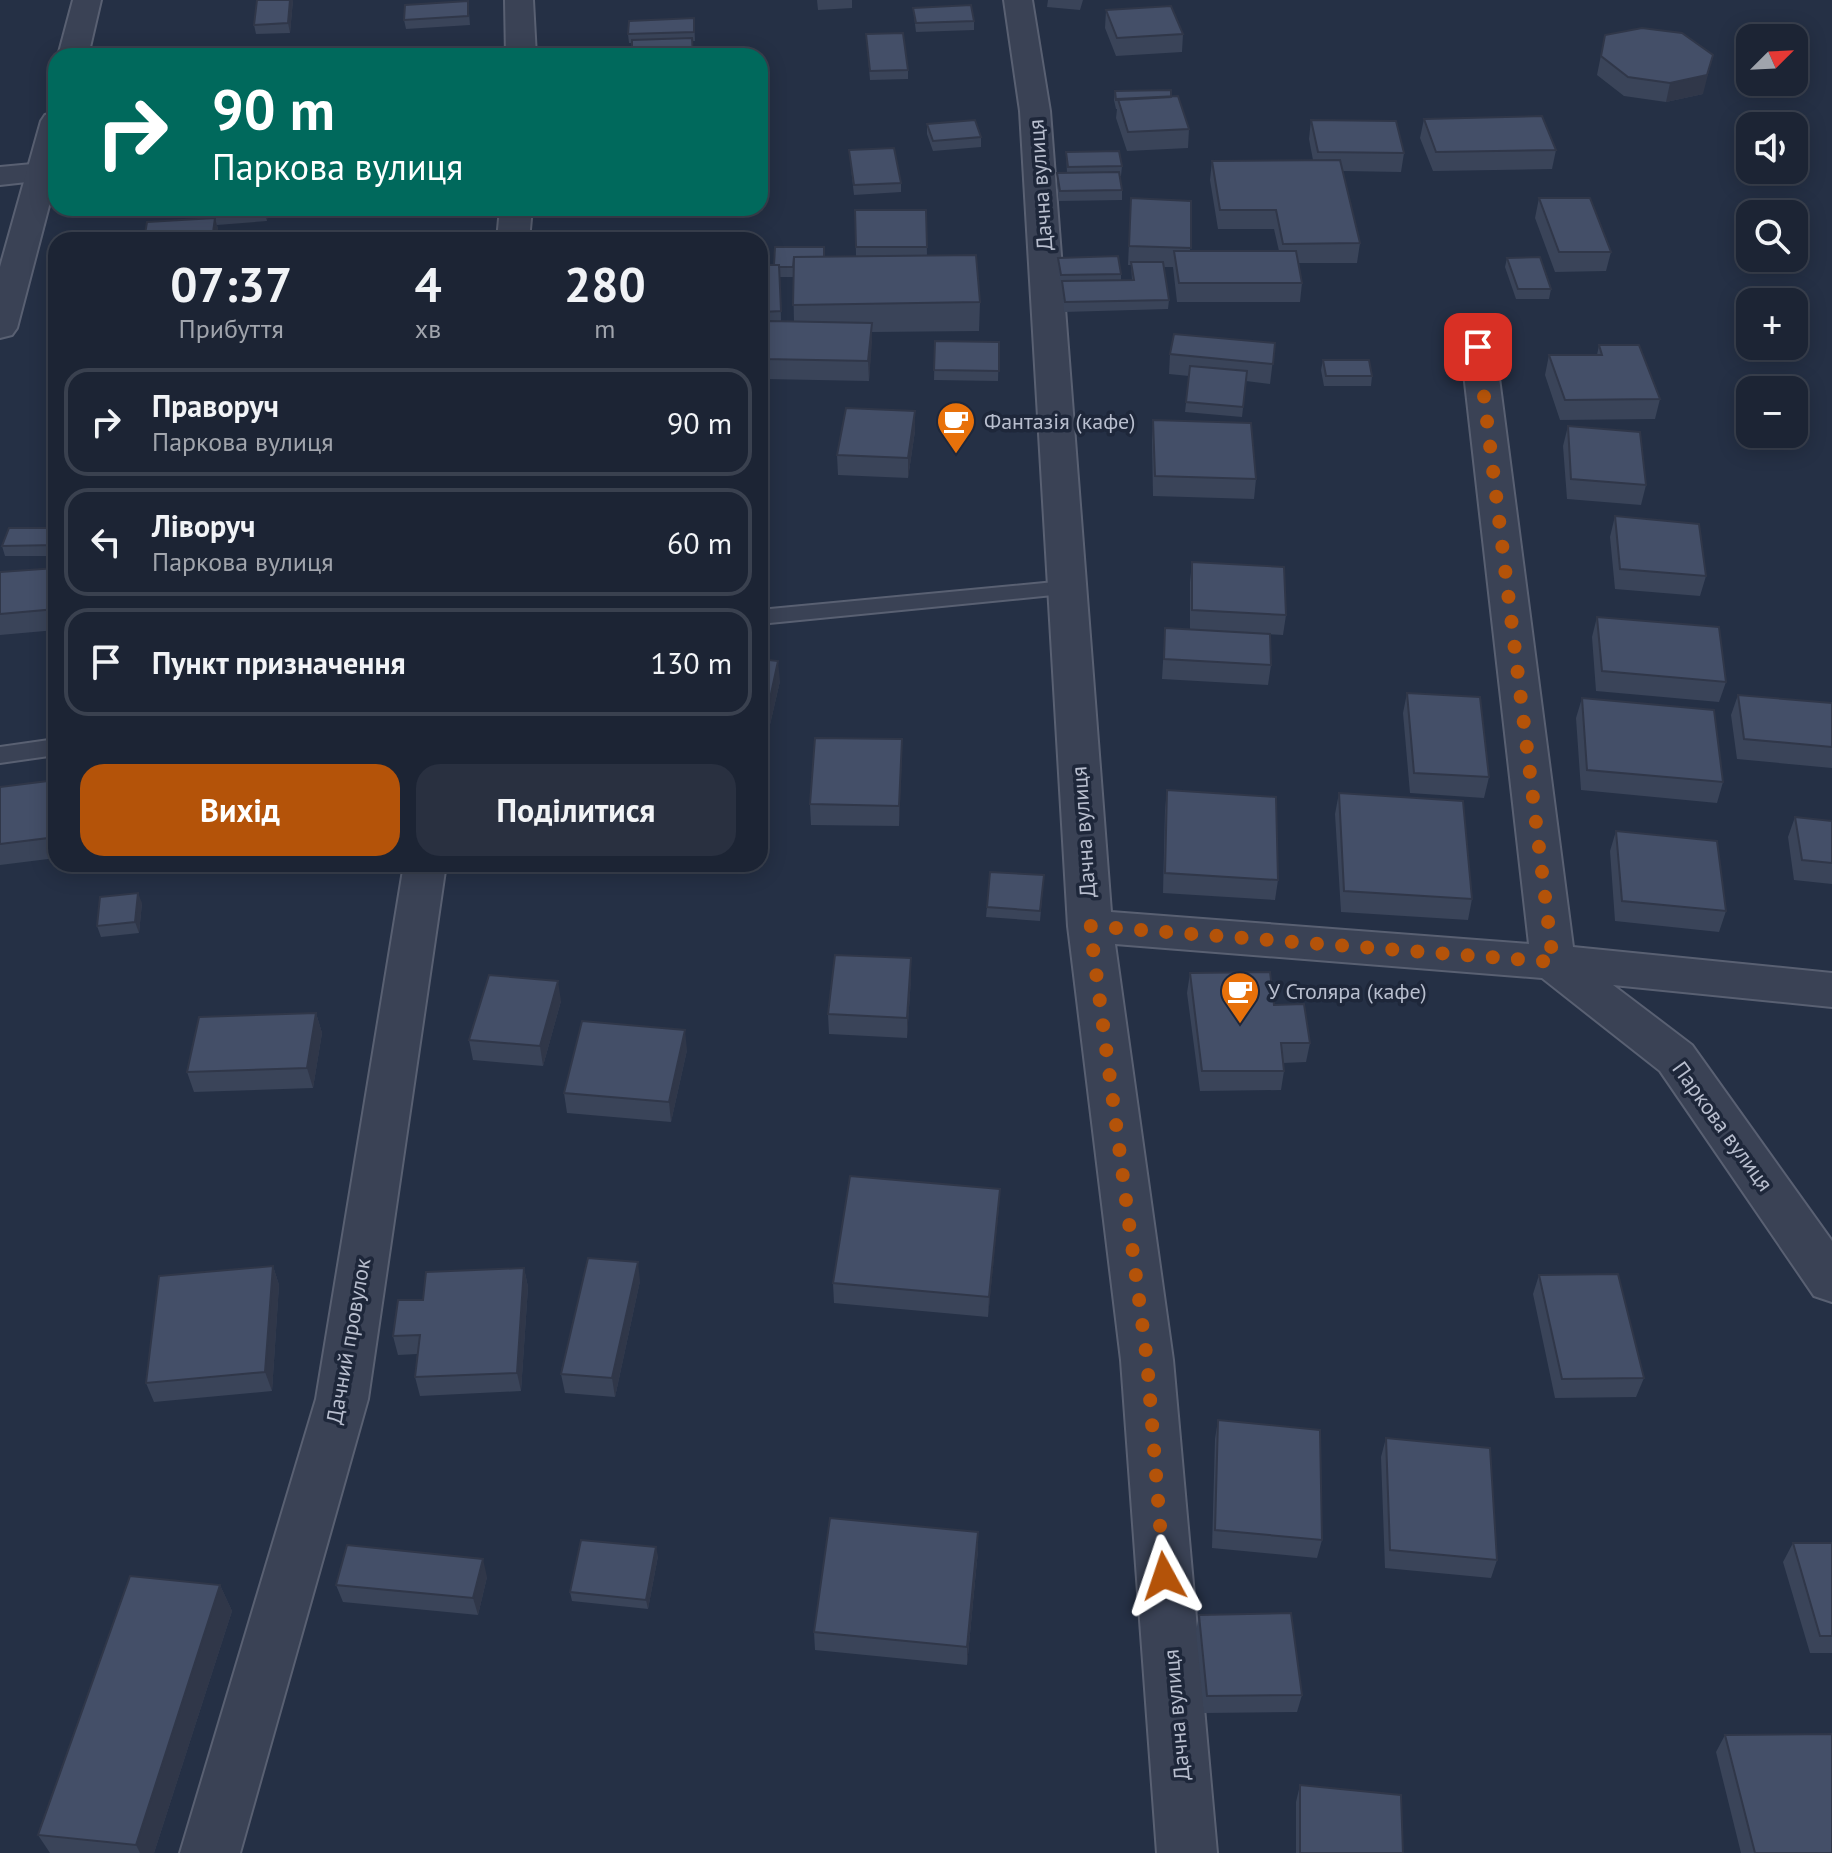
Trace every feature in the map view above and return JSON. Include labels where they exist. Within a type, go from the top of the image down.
[{"type":"street","points":[[75,48],[87,0]]},
{"type":"street","points":[[519,0],[521,48]]},
{"type":"street","name":"Дачна вулиця","points":[[1018,0],[1035,111],[1090,926],[1147,1360],[1187,1853]]},
{"type":"street","points":[[0,328],[48,152]]},
{"type":"street","points":[[0,176],[43,172]]},
{"type":"street","points":[[1478,347],[1553,962]]},
{"type":"street","name":"Дачний провулок","points":[[210,1853],[342,1399],[424,872]]},
{"type":"street","points":[[1090,926],[1553,962],[1832,990]]},
{"type":"street","name":"Паркова вулиця","points":[[1553,962],[1676,1058],[1832,1281]]},
{"type":"lane","points":[[768,616],[1065,588]]},
{"type":"lane","points":[[0,755],[48,748]]},
{"type":"building","points":[[257,0],[290,0],[288,23],[254,25]]},
{"type":"building","points":[[468,1],[468,16],[404,20],[405,5]]},
{"type":"building","points":[[971,5],[974,21],[916,23],[913,8]]},
{"type":"building","points":[[1171,6],[1183,34],[1117,38],[1106,10]]},
{"type":"building","points":[[694,18],[694,32],[628,34],[629,21]]},
{"type":"building","points":[[1642,28],[1682,33],[1713,55],[1707,75],[1670,83],[1628,77],[1601,56],[1605,35]]},
{"type":"building","points":[[903,33],[908,70],[870,71],[866,34]]},
{"type":"building","points":[[692,38],[693,48],[632,48],[632,40]]},
{"type":"building","points":[[1171,90],[1171,97],[1118,100],[1115,91]]},
{"type":"building","points":[[1178,96],[1189,129],[1128,132],[1118,99]]},
{"type":"building","points":[[1542,116],[1556,150],[1436,152],[1424,119]]},
{"type":"building","points":[[975,120],[981,137],[933,141],[927,124]]},
{"type":"building","points":[[1311,120],[1396,121],[1404,153],[1318,152]]},
{"type":"building","points":[[894,148],[901,183],[854,185],[849,150]]},
{"type":"building","points":[[1119,151],[1122,166],[1068,167],[1066,152]]},
{"type":"building","points":[[1340,160],[1360,243],[1283,244],[1276,210],[1220,210],[1212,161]]},
{"type":"building","points":[[1119,172],[1122,190],[1060,191],[1057,173]]},
{"type":"building","points":[[1131,198],[1191,201],[1191,248],[1129,246]]},
{"type":"building","points":[[1539,198],[1590,198],[1611,252],[1559,252]]},
{"type":"building","points":[[855,210],[926,210],[927,247],[856,247]]},
{"type":"building","points":[[215,218],[213,232],[145,232],[147,222]]},
{"type":"building","points":[[775,247],[824,247],[824,257],[794,257],[793,267],[779,267],[774,265]]},
{"type":"building","points":[[1174,251],[1296,251],[1302,283],[1179,283]]},
{"type":"building","points":[[976,255],[980,302],[793,305],[794,257]]},
{"type":"building","points":[[1118,256],[1121,274],[1061,275],[1058,258]]},
{"type":"building","points":[[1540,257],[1551,289],[1518,289],[1507,258]]},
{"type":"building","points":[[1131,262],[1163,262],[1169,300],[1065,302],[1062,281],[1134,280]]},
{"type":"building","points":[[768,265],[779,265],[781,311],[768,312]]},
{"type":"building","points":[[769,321],[872,323],[868,361],[768,359]]},
{"type":"building","points":[[1174,334],[1275,343],[1273,364],[1170,354]]},
{"type":"building","points":[[935,341],[999,342],[999,371],[934,370]]},
{"type":"building","points":[[1599,345],[1639,345],[1660,399],[1565,400],[1549,355],[1602,355]]},
{"type":"building","points":[[1323,360],[1369,360],[1372,376],[1326,376]]},
{"type":"building","points":[[1190,366],[1247,371],[1243,407],[1186,402]]},
{"type":"building","points":[[846,408],[915,411],[908,458],[837,455]]},
{"type":"building","points":[[1153,420],[1251,423],[1256,479],[1155,476]]},
{"type":"building","points":[[1568,426],[1640,432],[1646,485],[1571,479]]},
{"type":"building","points":[[1615,516],[1699,524],[1706,576],[1620,569]]},
{"type":"building","points":[[9,528],[48,528],[48,545],[2,546]]},
{"type":"building","points":[[1192,562],[1284,567],[1286,615],[1192,610]]},
{"type":"building","points":[[48,569],[48,610],[0,614],[0,572]]},
{"type":"building","points":[[1597,617],[1719,627],[1726,682],[1602,671]]},
{"type":"building","points":[[1165,628],[1270,634],[1271,665],[1164,659]]},
{"type":"building","points":[[768,660],[778,661],[768,708]]},
{"type":"building","points":[[1407,693],[1480,697],[1489,777],[1414,773]]},
{"type":"building","points":[[1738,695],[1832,703],[1832,747],[1744,739]]},
{"type":"building","points":[[1582,698],[1714,710],[1723,782],[1587,770]]},
{"type":"building","points":[[815,738],[902,739],[899,806],[810,804]]},
{"type":"building","points":[[48,781],[48,838],[0,844],[0,787]]},
{"type":"building","points":[[1167,790],[1276,797],[1278,880],[1165,873]]},
{"type":"building","points":[[1339,793],[1463,801],[1472,899],[1344,891]]},
{"type":"building","points":[[1795,817],[1832,821],[1832,863],[1802,860]]},
{"type":"building","points":[[1616,831],[1717,841],[1726,911],[1622,901]]},
{"type":"building","points":[[990,872],[1044,875],[1040,911],[987,907]]},
{"type":"building","points":[[138,893],[135,922],[97,926],[100,897]]},
{"type":"building","points":[[835,955],[911,958],[907,1018],[828,1014]]},
{"type":"building","points":[[1270,972],[1274,1005],[1304,1004],[1310,1043],[1281,1043],[1284,1071],[1202,1071],[1190,973]]},
{"type":"building","points":[[489,975],[558,981],[540,1046],[469,1040]]},
{"type":"building","points":[[316,1013],[307,1068],[187,1072],[199,1017]]},
{"type":"building","points":[[582,1021],[685,1030],[669,1102],[564,1093]]},
{"type":"building","points":[[850,1176],[1000,1189],[989,1297],[833,1283]]},
{"type":"building","points":[[588,1258],[638,1262],[612,1378],[561,1374]]},
{"type":"building","points":[[273,1266],[265,1372],[146,1383],[159,1276]]},
{"type":"building","points":[[524,1268],[517,1373],[415,1377],[420,1335],[393,1336],[398,1300],[423,1300],[426,1272]]},
{"type":"building","points":[[1618,1274],[1644,1378],[1562,1379],[1539,1275]]},
{"type":"building","points":[[1218,1420],[1320,1430],[1322,1540],[1215,1530]]},
{"type":"building","points":[[1386,1438],[1490,1448],[1497,1560],[1390,1550]]},
{"type":"building","points":[[830,1518],[978,1532],[967,1647],[814,1632]]},
{"type":"building","points":[[581,1540],[656,1547],[646,1600],[570,1592]]},
{"type":"building","points":[[1793,1543],[1832,1543],[1832,1636],[1820,1636]]},
{"type":"building","points":[[347,1545],[483,1559],[473,1598],[336,1585]]},
{"type":"building","points":[[130,1576],[220,1585],[136,1845],[38,1835]]},
{"type":"building","points":[[1291,1613],[1302,1695],[1207,1696],[1199,1615]]},
{"type":"building","points":[[1832,1734],[1832,1853],[1755,1853],[1725,1735]]},
{"type":"building","points":[[1300,1785],[1401,1795],[1403,1853],[1300,1853]]},
{"type":"place","name":"Фантазія (кафе)","points":[[956,455]]},
{"type":"place","name":"У Столяра (кафе)","points":[[1240,1025]]},
{"type":"route","points":[[1164,1576],[1147,1360],[1090,926],[1553,962],[1478,347]]}]
